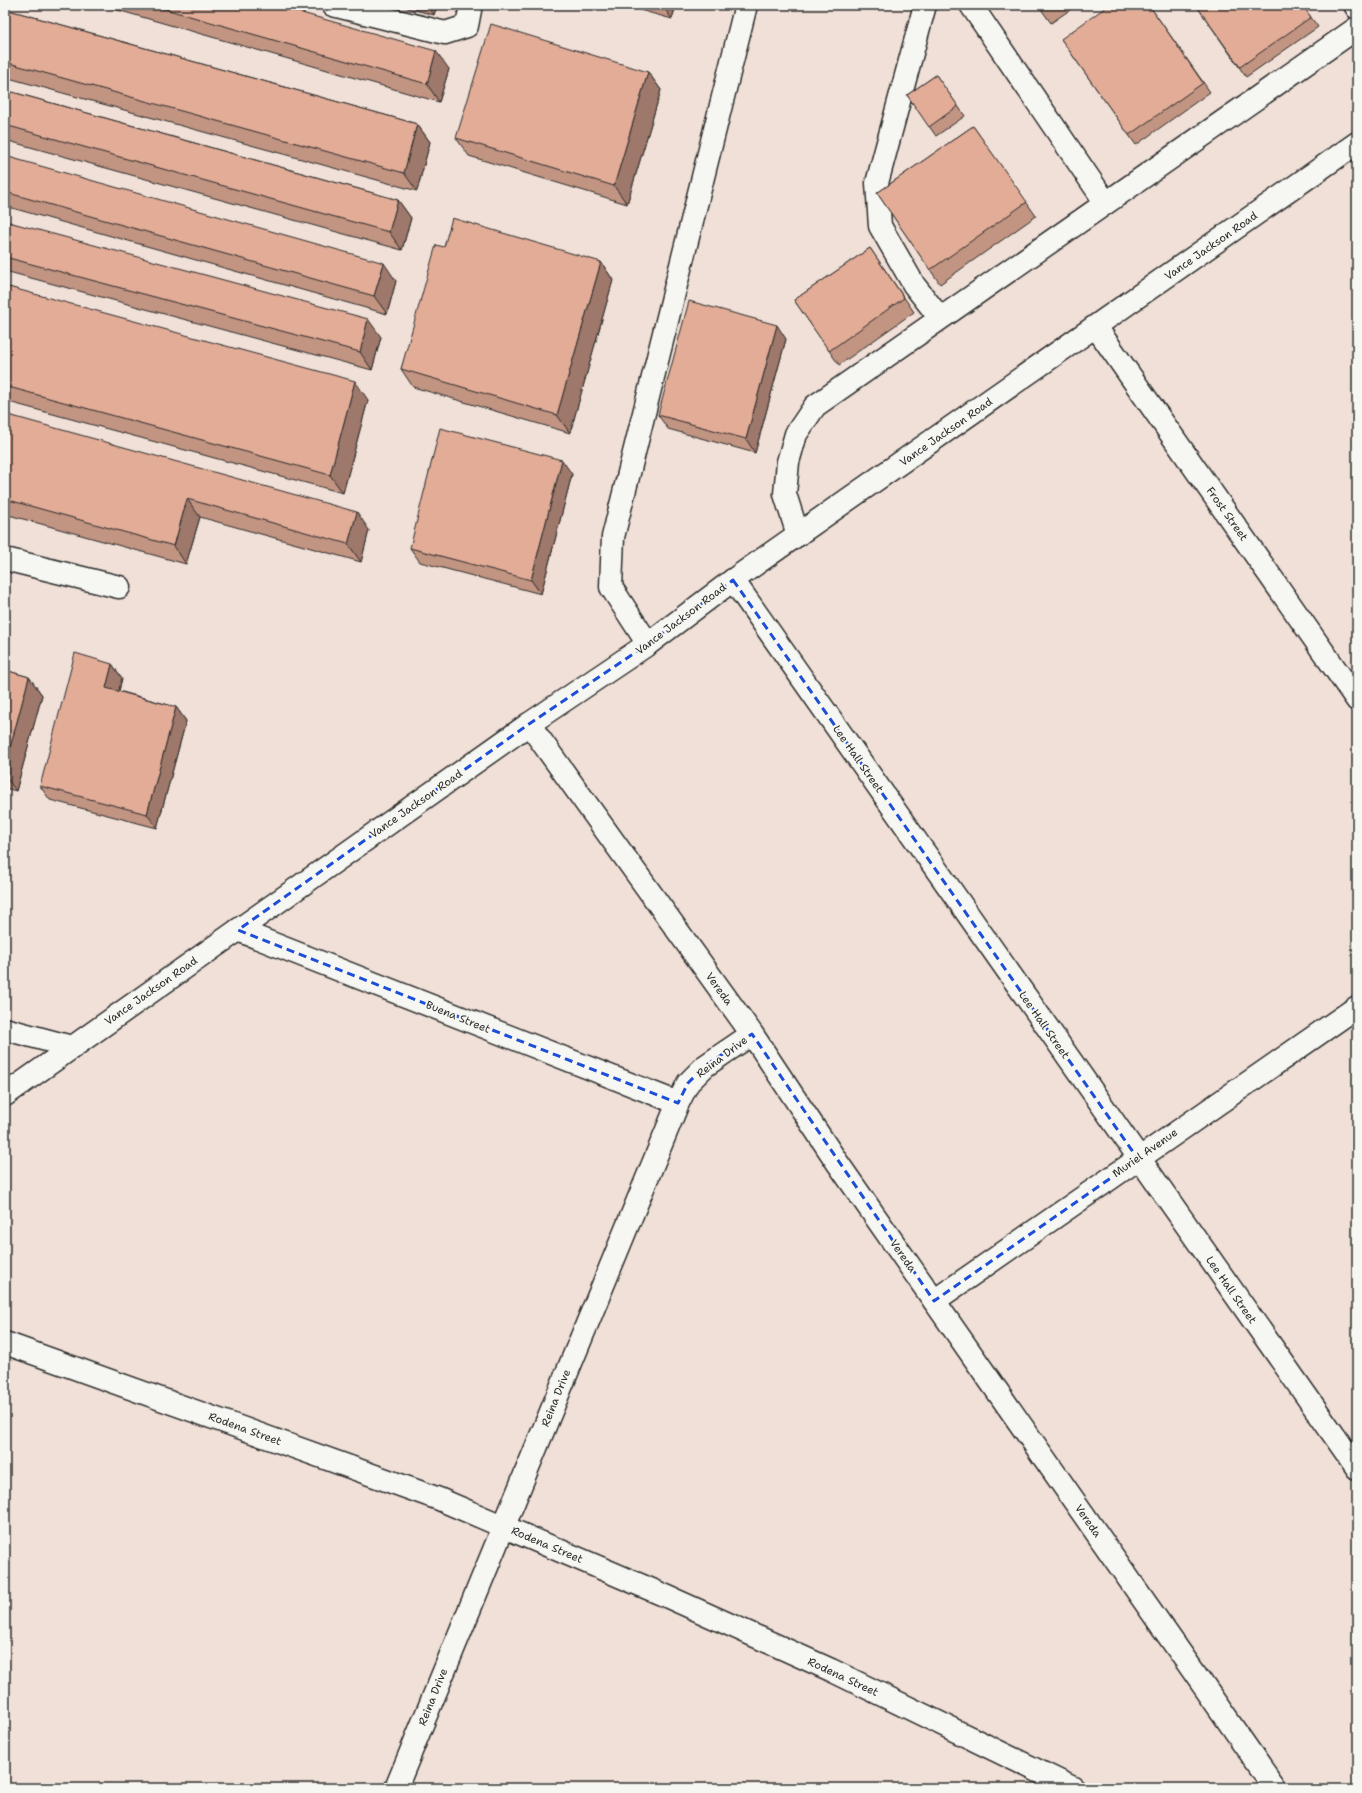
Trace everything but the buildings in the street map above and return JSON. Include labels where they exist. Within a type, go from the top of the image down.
[{"type":"street","points":[[333,5],[445,33],[467,26],[471,5]]},
{"type":"street","points":[[648,644],[611,587],[613,537],[746,5]]},
{"type":"street","points":[[925,5],[877,183],[880,226],[914,285],[940,318]]},
{"type":"street","points":[[970,5],[1106,203]]},
{"type":"street","points":[[798,534],[785,494],[788,462],[796,434],[815,406],[1357,28]]},
{"type":"street","name":"Vance Jackson Road","points":[[5,1095],[529,724],[648,644],[733,580],[1096,327],[1357,142]]},
{"type":"street","name":"Frost Street","points":[[1096,327],[1357,700]]},
{"type":"street","points":[[5,559],[119,587]]},
{"type":"street","name":"Lee Hall Street","points":[[733,580],[1357,1468]]},
{"type":"street","name":"Vereda","points":[[529,724],[752,1034],[837,1162],[1275,1788]]},
{"type":"street","name":"Buena Street","points":[[238,930],[678,1103]]},
{"type":"street","name":"Muriel Avenue","points":[[934,1301],[1357,1007]]},
{"type":"street","points":[[5,1028],[72,1047]]},
{"type":"street","name":"Reina Drive","points":[[396,1788],[678,1103],[688,1082],[706,1066],[752,1034]]},
{"type":"street","name":"Rodena Street","points":[[5,1343],[439,1499],[666,1596],[830,1670],[1073,1788]]},
{"type":"highlighted area","points":[[733,580],[1138,1159],[934,1301],[752,1034],[705,1066],[688,1083],[678,1103],[238,930],[529,724],[648,644]]}]
